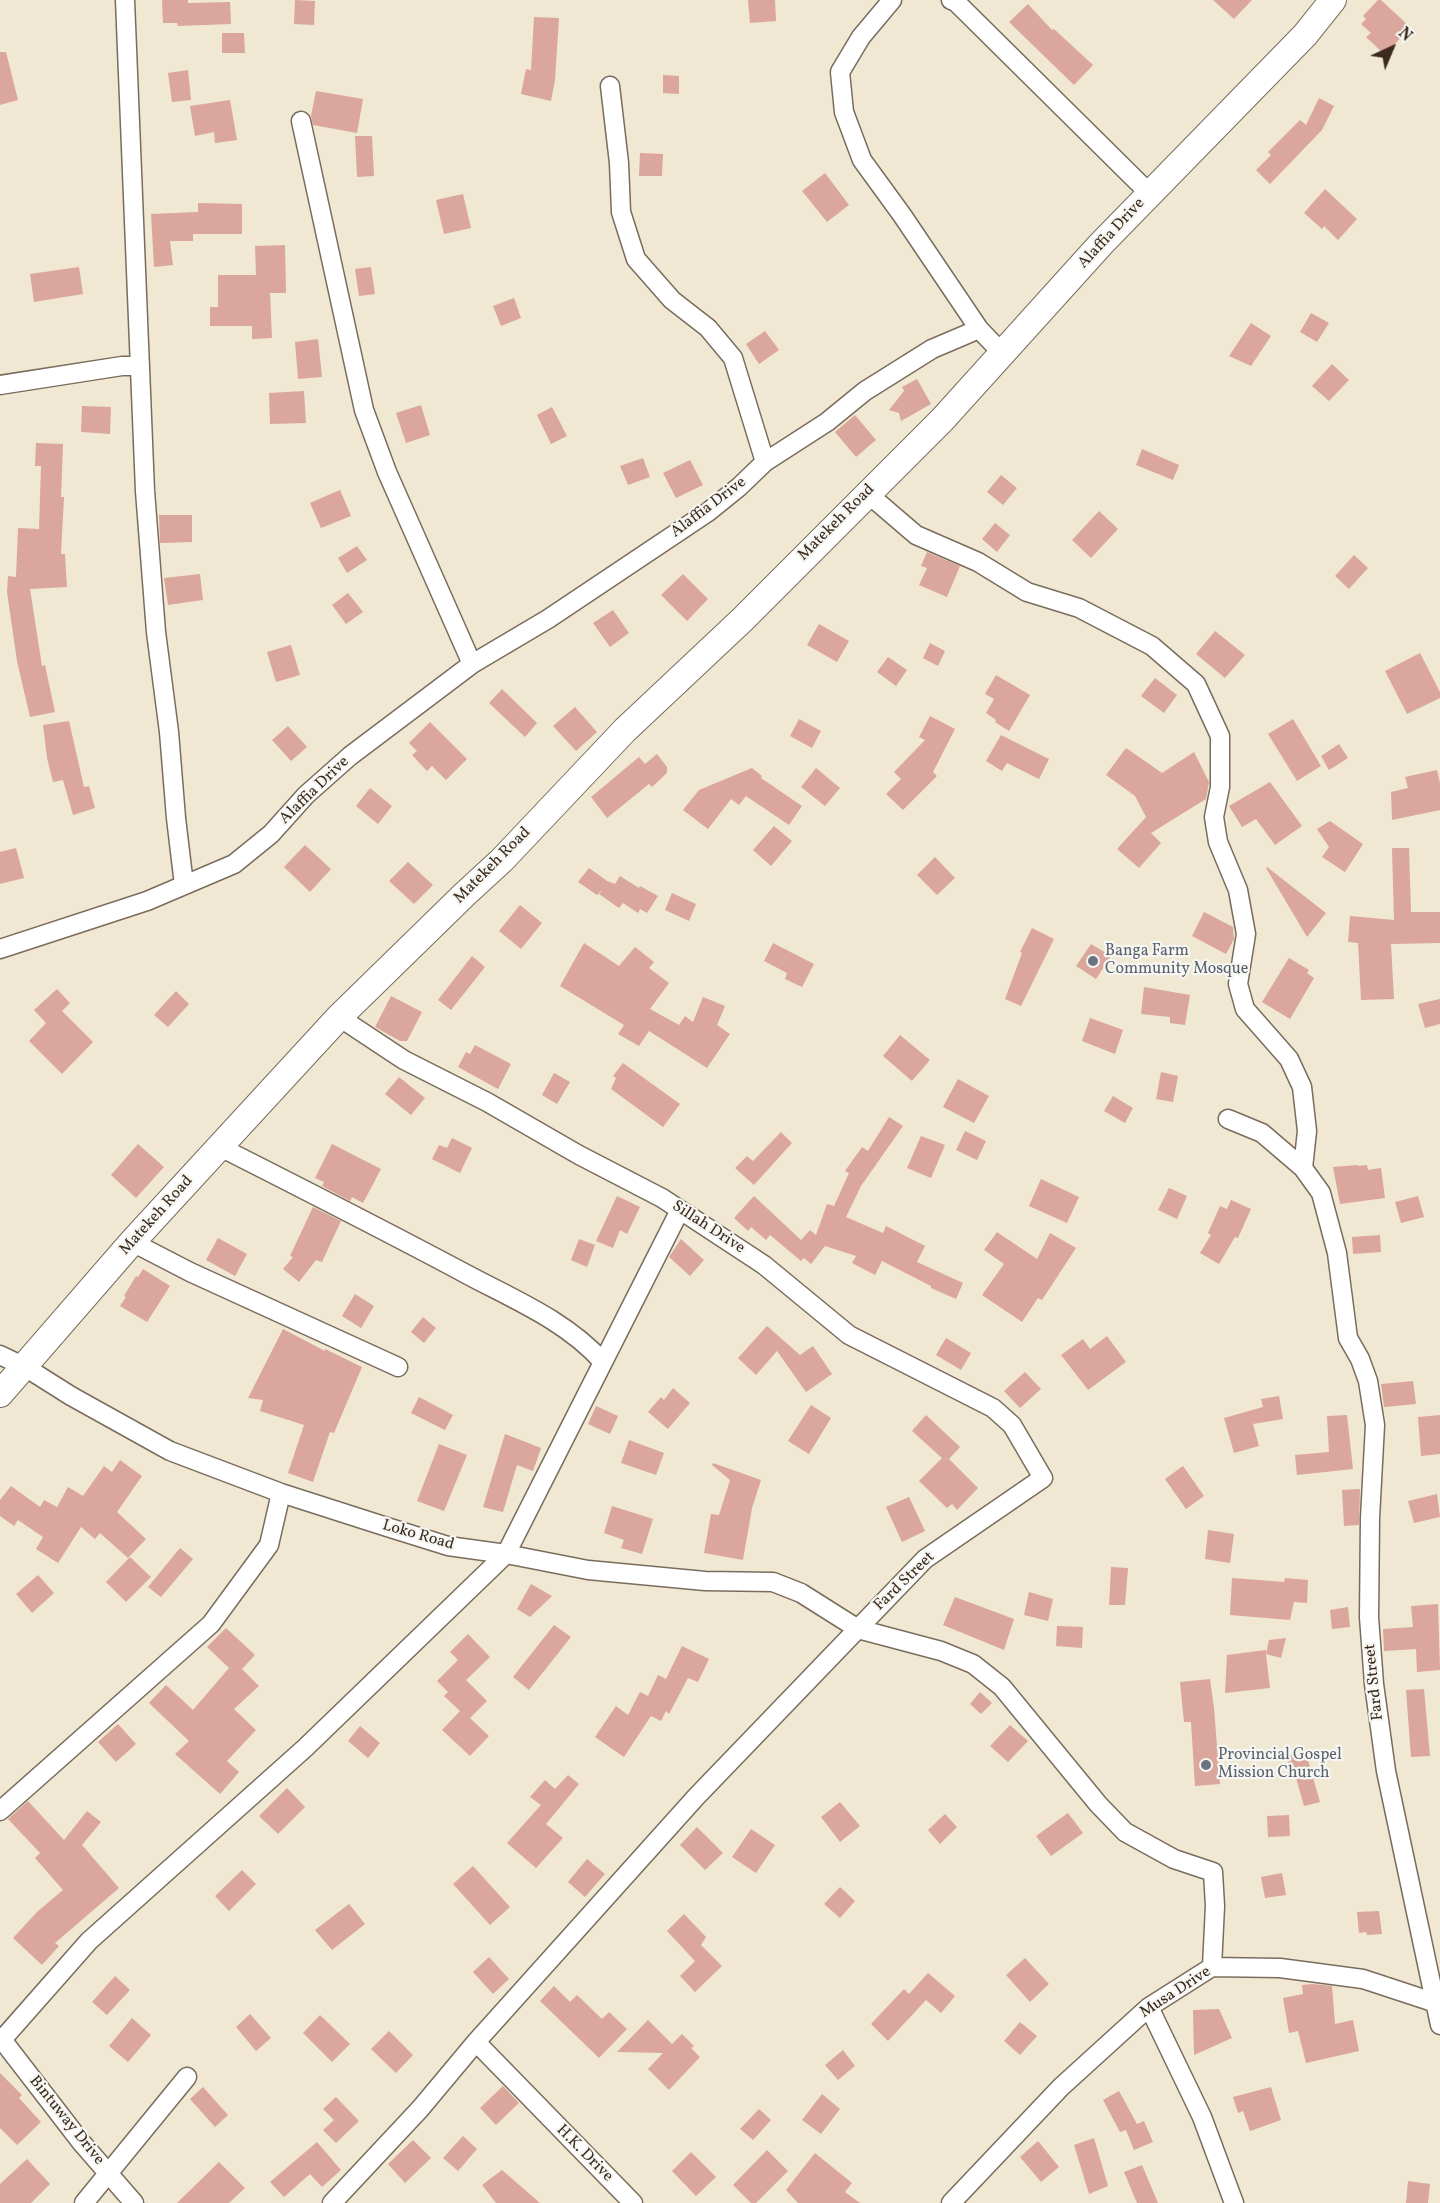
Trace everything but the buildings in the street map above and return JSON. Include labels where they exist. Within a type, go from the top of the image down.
[{"type":"street","points":[[125,0],[145,490],[156,632],[169,732],[184,885]]},
{"type":"street","points":[[892,0],[861,38],[840,72],[844,112],[862,160],[979,329],[1003,354]]},
{"type":"street","points":[[951,0],[956,2],[1150,194]]},
{"type":"street","name":"Alaffia Drive","points":[[1003,354],[1101,244],[1305,35],[1333,0]]},
{"type":"street","points":[[610,86],[619,163],[621,212],[636,259],[672,300],[708,328],[734,358],[765,462]]},
{"type":"street","points":[[301,121],[364,410],[387,472],[472,664]]},
{"type":"street","name":"Alaffia Drive","points":[[0,949],[147,901],[234,864],[271,834],[306,795],[350,756],[472,664],[548,619],[708,512],[765,462],[826,422],[865,391],[932,349],[979,329]]},
{"type":"street","name":"Matekeh Road","points":[[0,1394],[132,1242],[339,1017],[502,860],[625,730],[742,620],[942,420],[1003,354]]},
{"type":"street","points":[[0,385],[122,366],[139,366]]},
{"type":"street","points":[[867,493],[916,535],[978,562],[1027,592],[1079,608],[1152,646],[1196,684],[1220,736],[1220,787],[1214,817],[1218,842],[1238,890],[1246,934],[1238,984],[1245,1009],[1289,1059],[1302,1087],[1307,1131],[1303,1168]]},
{"type":"street","name":"Sillah Drive","points":[[339,1017],[404,1060],[487,1102],[579,1155],[662,1198],[764,1265],[849,1335],[993,1408],[1012,1425],[1043,1478]]},
{"type":"street","points":[[1228,1119],[1262,1133],[1303,1168]]},
{"type":"street","points":[[220,1147],[566,1327],[602,1361]]},
{"type":"street","name":"Fard Street","points":[[1303,1168],[1321,1193],[1337,1253],[1348,1338],[1360,1359],[1368,1381],[1375,1425],[1370,1518],[1369,1617],[1374,1684],[1386,1771],[1440,2025]]},
{"type":"street","points":[[1,2040],[89,1941],[304,1748],[506,1554],[680,1210]]},
{"type":"street","points":[[132,1242],[190,1272],[398,1367]]},
{"type":"street","name":"Loko Road","points":[[0,1355],[25,1367],[170,1451],[281,1493],[448,1546],[506,1554],[588,1570],[705,1581],[773,1582],[801,1593],[858,1629],[941,1651],[973,1664],[1002,1687],[1098,1804],[1125,1832],[1174,1859],[1213,1872],[1215,1905],[1212,1967]]},
{"type":"street","name":"Fard Street","points":[[332,2203],[420,2109],[476,2042],[696,1797],[925,1559],[1043,1478]]},
{"type":"street","points":[[0,1811],[211,1624],[268,1545],[281,1493]]},
{"type":"street","name":"Musa Drive","points":[[951,2203],[1061,2087],[1149,2007],[1212,1967],[1280,1968],[1363,1980],[1436,2003]]},
{"type":"street","points":[[1149,2007],[1202,2117],[1234,2203]]},
{"type":"street","name":"Bintuway Drive","points":[[1,2040],[81,2142],[134,2203]]},
{"type":"street","name":"H.K. Drive","points":[[476,2042],[633,2203]]},
{"type":"street","points":[[84,2203],[187,2077]]},
{"type":"place","name":"Banga Farm Community Mosque","points":[[1093,961]]},
{"type":"place","name":"Provincial Gospel Mission Church","points":[[1206,1765]]}]
